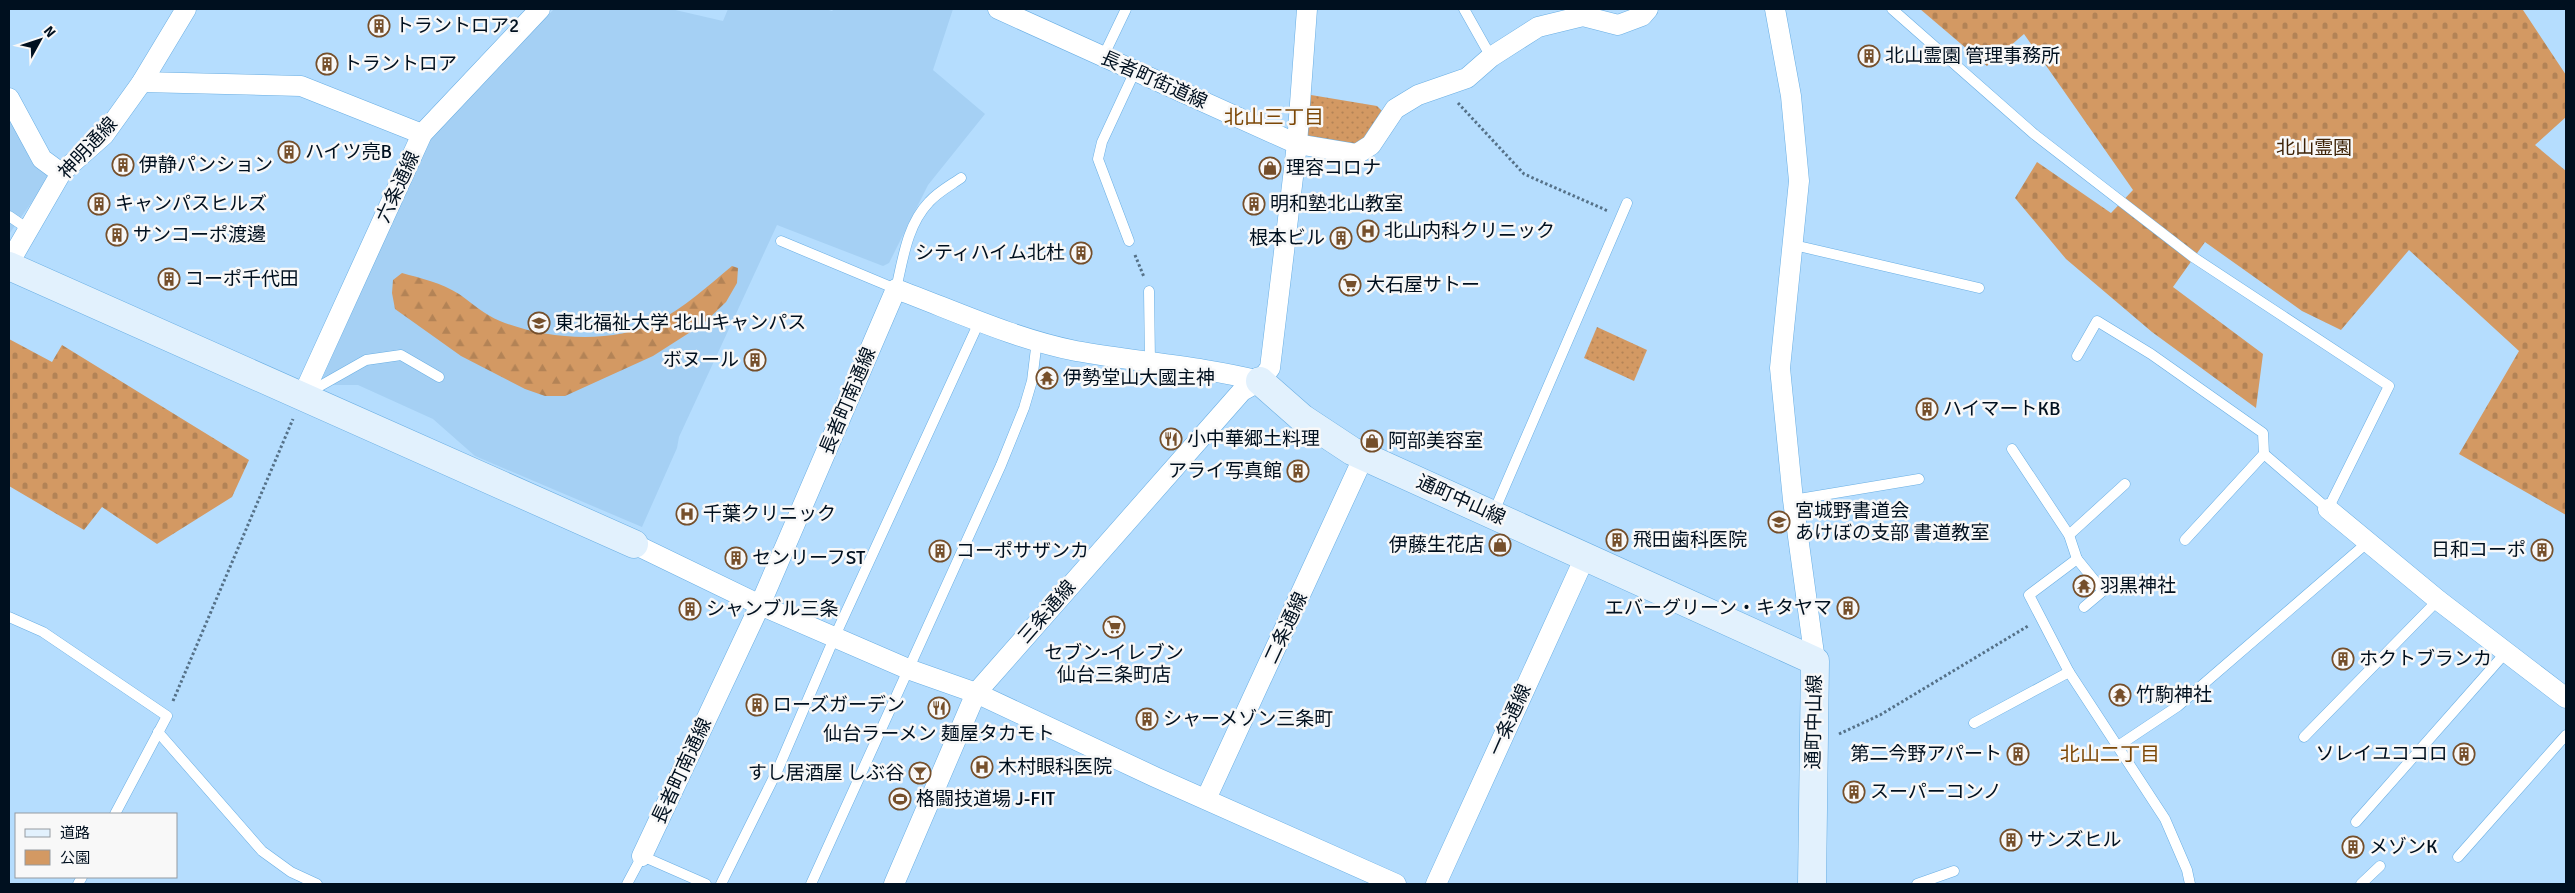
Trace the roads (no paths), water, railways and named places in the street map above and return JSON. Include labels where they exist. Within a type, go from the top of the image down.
[{"type":"street","name":"神明通線","points":[[9,264],[61,173],[104,135],[142,82],[186,9]]},
{"type":"street","name":"六条通線","points":[[302,395],[422,134],[540,9]]},
{"type":"street","name":"長者町街道線","points":[[998,9],[1297,144],[1356,154],[1371,145],[1395,109],[1418,95],[1467,78],[1491,57],[1538,27],[1583,16],[1618,25],[1642,16],[1648,9]]},
{"type":"street","points":[[896,289],[980,320],[1075,351],[1227,373],[1260,380],[1270,368],[1297,144],[1307,9]]},
{"type":"street","points":[[1775,9],[1791,96],[1799,181],[1780,368],[1794,500],[1815,661]]},
{"type":"street","points":[[142,82],[301,86],[422,134]]},
{"type":"street","points":[[9,98],[42,159],[61,173]]},
{"type":"street","points":[[9,264],[634,544],[760,605],[908,669],[976,693],[1396,884]]},
{"type":"street","name":"長者町南通線","points":[[642,856],[760,605],[896,289]]},
{"type":"street","name":"通町中山線","points":[[1260,380],[1302,418],[1364,456],[1815,661],[1812,884]]},
{"type":"street","name":"三条通線","points":[[894,884],[976,693],[1242,391],[1260,380]]},
{"type":"street","name":"二条通線","points":[[1206,799],[1364,456]]},
{"type":"street","points":[[2328,509],[2438,600],[2566,698]]},
{"type":"street","name":"一条通線","points":[[1436,884],[1585,557]]},
{"type":"lane","points":[[1103,57],[1126,9]]},
{"type":"lane","points":[[1464,9],[1491,57]]},
{"type":"lane","points":[[1892,9],[2034,134],[2193,257],[2389,386],[2328,509],[2264,454]]},
{"type":"lane","points":[[1129,241],[1098,159],[1102,142],[1135,71]]},
{"type":"lane","points":[[781,241],[896,289],[907,243],[918,218],[930,201],[961,178]]},
{"type":"lane","points":[[1492,514],[1627,203]]},
{"type":"lane","points":[[9,216],[28,229]]},
{"type":"lane","points":[[1794,245],[1980,288]]},
{"type":"lane","points":[[1149,291],[1150,362]]},
{"type":"lane","points":[[721,884],[778,769],[835,636],[980,320]]},
{"type":"lane","points":[[2077,356],[2097,321],[2151,354],[2263,433],[2264,454],[2185,540]]},
{"type":"lane","points":[[811,884],[1001,465],[1024,408],[1032,381],[1038,340]]},
{"type":"lane","points":[[302,395],[366,360],[401,355],[439,378]]},
{"type":"lane","points":[[2012,449],[2070,535],[2077,559],[2103,591],[2084,607]]},
{"type":"lane","points":[[1794,500],[1919,480]]},
{"type":"lane","points":[[2070,535],[2125,484]]},
{"type":"lane","points":[[2118,746],[2178,706],[2368,542]]},
{"type":"lane","points":[[2077,559],[2029,595],[2069,672],[2165,819],[2187,870],[2190,884]]},
{"type":"lane","points":[[2304,737],[2438,600]]},
{"type":"lane","points":[[9,616],[44,632],[167,716],[116,813]]},
{"type":"lane","points":[[2356,822],[2507,651]]},
{"type":"lane","points":[[1974,723],[2069,672]]},
{"type":"lane","points":[[158,732],[262,851],[291,872],[317,884]]},
{"type":"lane","points":[[2458,857],[2566,735]]},
{"type":"lane","points":[[627,884],[642,856],[706,884]]},
{"type":"lane","points":[[2361,884],[2380,866]]},
{"type":"lane","points":[[1917,884],[1954,871]]},
{"type":"place","name":"トラントロア2","points":[[379,26]]},
{"type":"place","name":"北山霊園 管理事務所","points":[[1869,56]]},
{"type":"place","name":"トラントロア","points":[[327,64]]},
{"type":"place","name":"ハイツ亮B","points":[[289,152]]},
{"type":"place","name":"伊静パンション","points":[[123,165]]},
{"type":"place","name":"理容コロナ","points":[[1270,168]]},
{"type":"place","name":"キャンパスヒルズ","points":[[99,204]]},
{"type":"place","name":"明和塾北山教室","points":[[1254,204]]},
{"type":"place","name":"北山内科クリニック","points":[[1368,231]]},
{"type":"place","name":"サンコーポ渡邊","points":[[117,235]]},
{"type":"place","name":"根本ビル","points":[[1341,238]]},
{"type":"place","name":"シティハイム北杜","points":[[1081,253]]},
{"type":"place","name":"コーポ千代田","points":[[169,279]]},
{"type":"place","name":"大石屋サトー","points":[[1350,285]]},
{"type":"place","name":"東北福祉大学 北山キャンパス","points":[[539,323]]},
{"type":"place","name":"ボヌール","points":[[755,360]]},
{"type":"place","name":"伊勢堂山大國主神","points":[[1047,378]]},
{"type":"place","name":"ハイマートKB","points":[[1927,409]]},
{"type":"place","name":"小中華郷土料理","points":[[1171,439]]},
{"type":"place","name":"阿部美容室","points":[[1372,441]]},
{"type":"place","name":"アライ写真館","points":[[1298,471]]},
{"type":"place","name":"千葉クリニック","points":[[687,514]]},
{"type":"place","name":"宮城野書道会 あけぼの支部 書道教室","points":[[1779,522]]},
{"type":"place","name":"飛田歯科医院","points":[[1617,540]]},
{"type":"place","name":"伊藤生花店","points":[[1500,545]]},
{"type":"place","name":"日和コーポ","points":[[2542,550]]},
{"type":"place","name":"コーポサザンカ","points":[[940,551]]},
{"type":"place","name":"センリーフST","points":[[736,558]]},
{"type":"place","name":"羽黒神社","points":[[2084,586]]},
{"type":"place","name":"エバーグリーン・キタヤマ","points":[[1848,608]]},
{"type":"place","name":"シャンブル三条","points":[[690,609]]},
{"type":"place","name":"セブン-イレブン 仙台三条町店","points":[[1114,627]]},
{"type":"place","name":"ホクトブランカ","points":[[2343,659]]},
{"type":"place","name":"竹駒神社","points":[[2120,695]]},
{"type":"place","name":"ローズガーデン","points":[[757,705]]},
{"type":"place","name":"仙台ラーメン 麺屋タカモト","points":[[939,708]]},
{"type":"place","name":"シャーメゾン三条町","points":[[1147,719]]},
{"type":"place","name":"第二今野アパート","points":[[2018,754]]},
{"type":"place","name":"ソレイユココロ","points":[[2464,754]]},
{"type":"place","name":"木村眼科医院","points":[[982,767]]},
{"type":"place","name":"すし居酒屋 しぶ谷","points":[[920,773]]},
{"type":"place","name":"スーパーコンノ","points":[[1854,792]]},
{"type":"place","name":"格闘技道場 J-FIT","points":[[900,799]]},
{"type":"place","name":"サンズヒル","points":[[2011,840]]},
{"type":"place","name":"メゾンK","points":[[2353,847]]},
{"type":"district","name":"北山三丁目","points":[[1274,117]]},
{"type":"district","name":"北山二丁目","points":[[2110,754]]},
{"type":"park label","name":"北山霊園","points":[[2314,148]]}]
